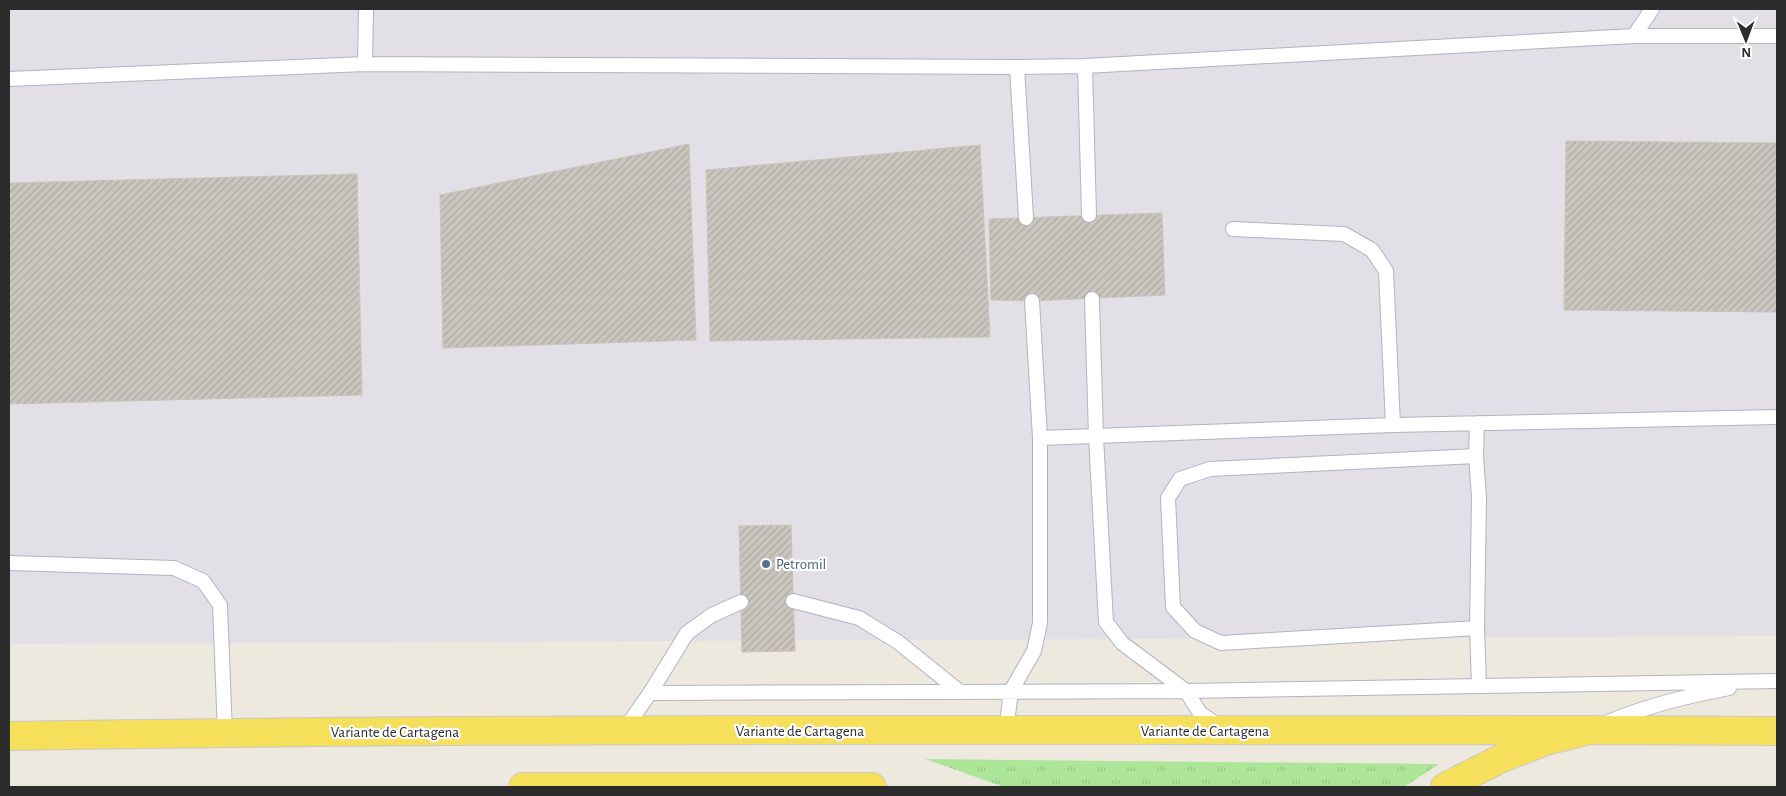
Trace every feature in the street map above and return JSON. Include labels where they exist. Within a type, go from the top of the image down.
[{"type":"main road","name":"Variante de Cartagena","points":[[9,736],[624,730],[1590,730],[1777,732]]},
{"type":"main road","points":[[1445,787],[1502,758],[1546,742],[1590,730]]},
{"type":"main road","points":[[523,787],[872,787]]},
{"type":"lane","points":[[365,64],[366,9]]},
{"type":"lane","points":[[1634,36],[1652,9]]},
{"type":"lane","points":[[9,79],[365,64],[1017,68],[1085,66],[1634,36],[1777,36]]},
{"type":"lane","points":[[1085,66],[1089,215]]},
{"type":"lane","points":[[1017,68],[1026,218]]},
{"type":"lane","points":[[1233,229],[1344,234],[1372,250],[1386,271],[1393,425]]},
{"type":"lane","points":[[1092,299],[1096,437],[1106,622],[1122,643],[1186,691],[1200,713],[1225,731]]},
{"type":"lane","points":[[1006,731],[1011,691],[1034,651],[1040,623],[1040,438],[1032,301]]},
{"type":"lane","points":[[1040,438],[1393,425],[1777,417]]},
{"type":"lane","points":[[1477,423],[1476,456],[1479,498],[1477,628],[1479,686]]},
{"type":"lane","points":[[1476,456],[1210,469],[1180,479],[1168,498],[1173,608],[1195,631],[1221,643],[1477,628]]},
{"type":"lane","points":[[9,562],[174,568],[203,581],[220,605],[224,733]]},
{"type":"lane","points":[[793,601],[859,618],[898,642],[960,692]]},
{"type":"lane","points":[[624,730],[650,693],[687,633],[712,614],[741,602]]},
{"type":"lane","points":[[650,693],[1186,691],[1773,681]]},
{"type":"lane","points":[[1590,730],[1630,713],[1670,702],[1713,691],[1773,681]]},
{"type":"shaded area","points":[[9,9],[1777,9],[1777,636],[9,644]]},
{"type":"green space","points":[[925,759],[1439,764],[1404,787],[1004,787]]},
{"type":"building","points":[[1566,141],[1777,143],[1777,312],[1564,310]]},
{"type":"building","points":[[689,144],[696,340],[443,348],[440,195]]},
{"type":"building","points":[[980,145],[990,337],[710,341],[706,170]]},
{"type":"building","points":[[357,174],[362,395],[9,404],[9,183]]},
{"type":"building","points":[[1162,213],[1165,295],[1032,301],[991,300],[989,219]]},
{"type":"building","name":"Petromil","points":[[791,525],[795,651],[742,652],[739,526]]},
{"type":"place","name":"Petromil","points":[[766,564]]}]
